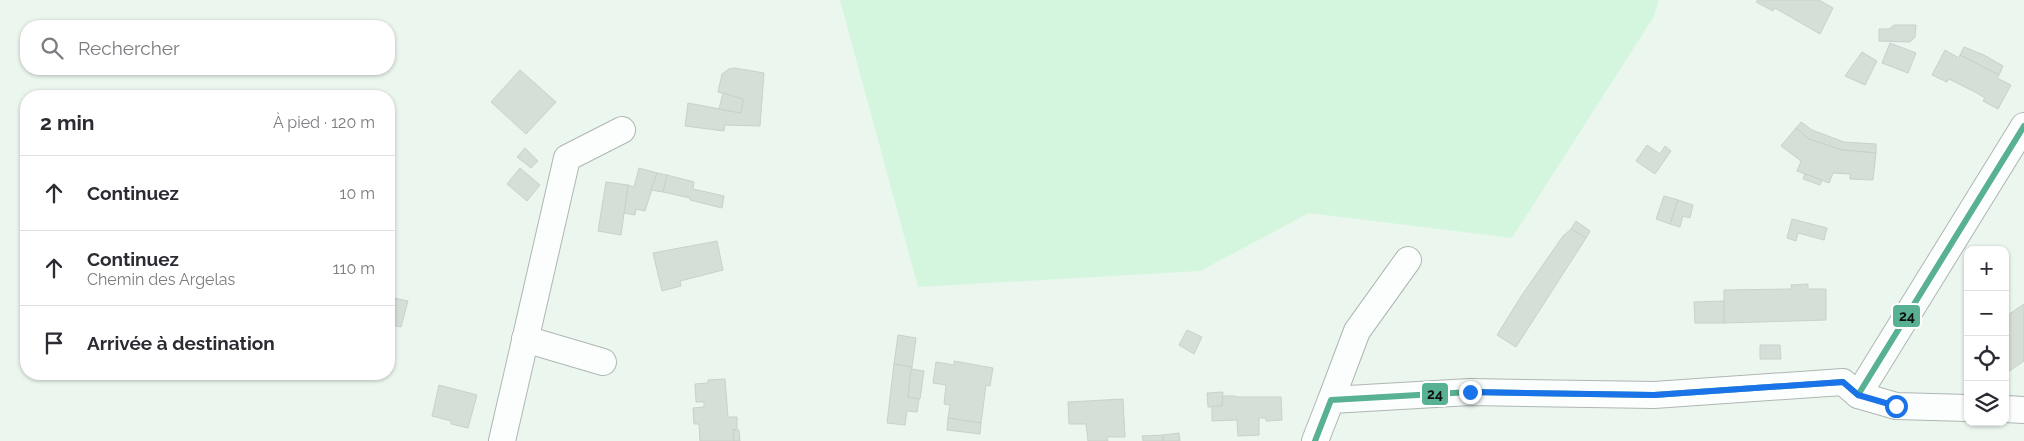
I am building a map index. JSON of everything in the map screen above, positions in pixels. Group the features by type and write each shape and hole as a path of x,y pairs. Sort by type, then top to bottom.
{"street":[{"path":"1858,395 2024,126"},
{"path":"502,441 567,158 622,130"},
{"path":"1315,441 1358,331 1408,260"},
{"path":"525,339 602,362"},
{"path":"1331,400 1470,392 1654,395 1843,382 1858,395 1896,406 1964,408"},
{"path":"2009,409 2024,410"}],"green space":[{"path":"840,0 1659,0 1653,18 1512,238 1309,213 1200,271 918,287"}],"building":[{"path":"1758,0 1819,0 1833,8 1820,34 1775,8 1773,11 1756,2"},
{"path":"1894,25 1916,25 1915,37 1910,42 1879,41 1879,29 1889,29"},
{"path":"1890,43 1916,53 1908,73 1882,63"},
{"path":"1964,47 1984,55 2003,66 1999,75 1960,55"},
{"path":"1945,50 1959,58 1960,55 1999,75 1997,78 2011,85 1998,109 1983,101 1985,98 1975,92 1949,79 1947,82 1932,75"},
{"path":"1862,52 1877,61 1865,85 1845,76"},
{"path":"735,68 764,73 760,126 725,125 724,131 685,126 688,103 741,113 743,99 718,92 722,74 729,69"},
{"path":"520,70 556,102 526,134 491,102"},
{"path":"723,93 743,99 741,113 719,109"},
{"path":"1801,122 1812,130 1844,142 1876,144 1876,153 1842,150 1809,139 1796,128"},
{"path":"1796,128 1809,139 1842,150 1876,153 1873,180 1850,179 1850,174 1833,173 1829,183 1797,171 1801,161 1781,146"},
{"path":"1647,145 1660,154 1665,146 1671,151 1655,174 1636,161"},
{"path":"525,148 538,161 531,168 517,157"},
{"path":"520,168 540,185 527,201 507,184"},
{"path":"639,168 657,173 645,211 636,209 635,215 624,213 628,185 634,187"},
{"path":"657,173 667,175 663,192 651,190"},
{"path":"1805,174 1822,180 1820,185 1803,179"},
{"path":"667,175 694,182 693,189 724,196 722,208 663,192"},
{"path":"606,182 628,185 621,235 598,231"},
{"path":"1664,196 1678,200 1670,224 1656,219"},
{"path":"1678,200 1693,205 1690,218 1683,216 1680,227 1670,224"},
{"path":"1792,219 1827,228 1824,240 1798,233 1796,241 1787,238"},
{"path":"1576,221 1590,231 1586,238 1571,229"},
{"path":"1571,229 1586,238 1516,347 1497,335 1563,236"},
{"path":"717,241 723,270 680,281 681,286 662,291 653,253"},
{"path":"1808,284 1808,289 1826,289 1826,320 1724,323 1724,290 1792,289 1791,285"},
{"path":"395,298 408,301 401,327 395,326"},
{"path":"1724,301 1724,323 1695,323 1694,302"},
{"path":"2024,304 2024,361 2009,371 2009,336 2009,314"},
{"path":"1187,330 1202,337 1194,354 1179,345"},
{"path":"898,335 916,338 912,367 894,364"},
{"path":"1760,345 1780,345 1781,359 1760,359"},
{"path":"954,361 993,368 990,386 986,385 981,423 948,418 950,405 944,404 946,385 933,383 936,362 954,365"},
{"path":"894,364 912,367 908,397 919,399 917,412 907,411 905,425 887,423"},
{"path":"911,369 924,371 920,399 908,397"},
{"path":"725,379 728,417 737,417 737,429 733,430 734,441 700,441 699,424 694,424 693,408 704,407 704,402 696,402 695,384 708,383 708,380"},
{"path":"439,385 477,395 468,428 451,424 451,421 432,416"},
{"path":"1223,392 1222,406 1208,407 1207,393"},
{"path":"1223,396 1281,397 1282,420 1266,421 1266,418 1259,418 1259,435 1238,436 1237,420 1212,421 1212,406 1222,406"},
{"path":"1123,399 1125,437 1107,437 1108,441 1088,441 1086,424 1069,424 1068,402"},
{"path":"948,418 981,423 980,434 947,430"},
{"path":"733,430 739,430 740,441 734,441"},
{"path":"1179,433 1180,441 1163,441 1163,435"},
{"path":"1163,435 1163,441 1143,441 1142,436"}],"transit line":[{"name":"24","path":"1315,441 1331,400 1470,392 1654,395 1843,382 1858,395 2024,126"}],"route":[{"path":"1470,392 1654,395 1843,382 1858,395 1896,406"}]}
